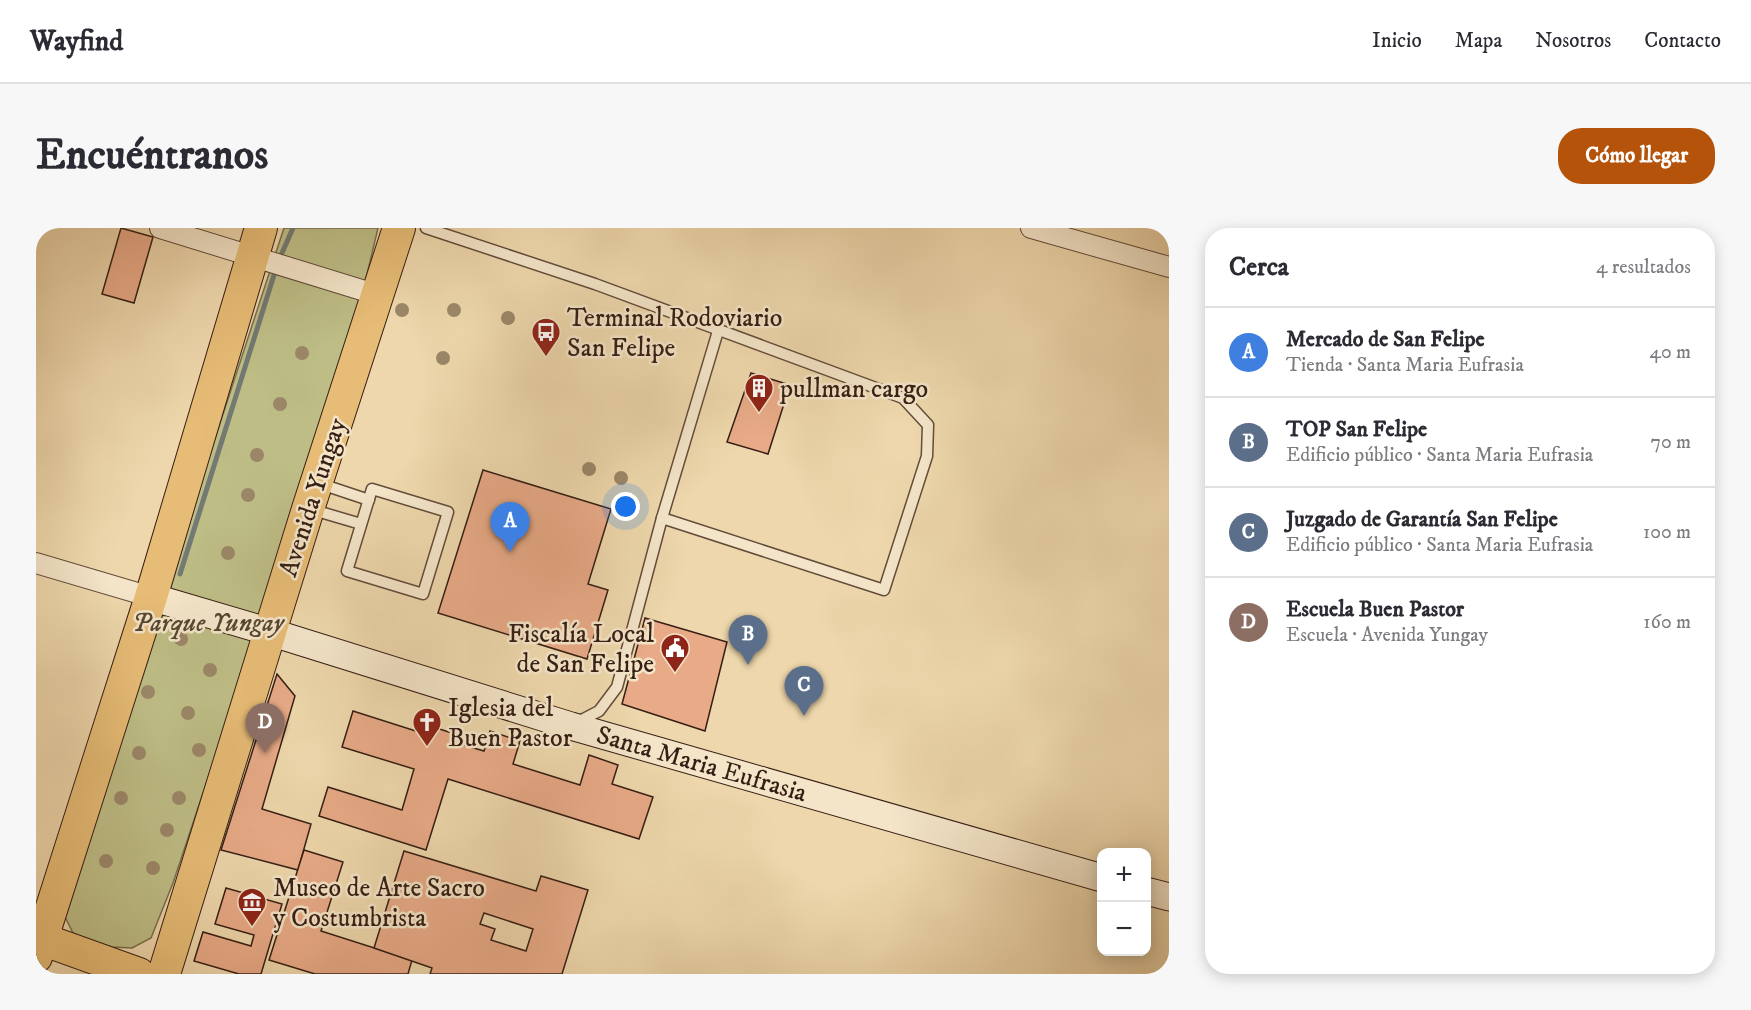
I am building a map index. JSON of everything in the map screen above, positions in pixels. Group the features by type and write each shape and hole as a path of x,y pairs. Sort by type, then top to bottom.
{"main road":[{"name":"Avenida Yungay","path":"164,974 312,495 399,228"},
{"path":"139,974 38,944 151,597 257,242"}],"street":[{"path":"160,228 257,242 378,296"},
{"path":"1031,228 1169,267"},
{"path":"36,563 151,597"},
{"name":"Santa Maria Eufrasia","path":"151,597 571,726 1097,877"},
{"path":"1151,892 1169,897"}],"lane":[{"path":"426,228 595,284 903,398 928,425 927,456 884,590 662,518"},
{"path":"571,726 600,711 617,687 662,518 718,331"},
{"path":"372,489 448,512 423,594 347,572 361,525 372,489"},
{"path":"312,495 369,500"},
{"path":"312,495 361,525"}],"green space":[{"name":"Parque Yungay","path":"284,228 378,228 363,291 264,610 173,883 151,938 132,948 112,947 89,941 73,933 61,909"}],"building":[{"path":"121,228 153,237 134,303 102,294"},
{"name":"pullman cargo","path":"751,373 790,385 768,454 727,442"},
{"path":"483,470 611,509 588,584 608,590 587,659 438,613"},
{"name":"Fiscalía Local de San Felipe","path":"645,618 727,642 705,731 622,704"},
{"path":"277,674 295,696 262,809 311,824 298,870 221,850"},
{"path":"353,711 422,733 424,724 455,734 453,742 484,751 490,731 520,741 513,764 580,785 589,755 618,765 612,784 653,797 639,839 448,779 426,850 319,816 328,787 402,810 414,769 342,747"},
{"path":"304,850 343,862 321,931 412,960 408,974 315,974 269,960"},
{"path":"404,851 536,891 541,876 588,890 562,974 430,974 432,968 374,948","holes":["484,913 533,929 526,951 491,940 495,929 480,924"]},
{"name":"Museo de Arte Sacro y Costumbrista","path":"226,888 282,904 261,974 239,974 194,961 203,932 251,946 254,935 215,924"}],"waterway":[{"path":"282,253 293,228"},
{"path":"180,574 274,275"}],"place":[{"name":"Terminal Rodoviario San Felipe","path":"546,358"},
{"name":"pullman cargo","path":"759,414"},
{"name":"Mercado de San Felipe","path":"510,552"},
{"name":"TOP San Felipe","path":"748,665"},
{"name":"Fiscalía Local de San Felipe","path":"675,674"},
{"name":"Juzgado de Garantía San Felipe","path":"804,716"},
{"name":"Iglesia del Buen Pastor","path":"427,748"},
{"name":"Escuela Buen Pastor","path":"265,753"},
{"name":"Museo de Arte Sacro y Costumbrista","path":"252,928"}]}
